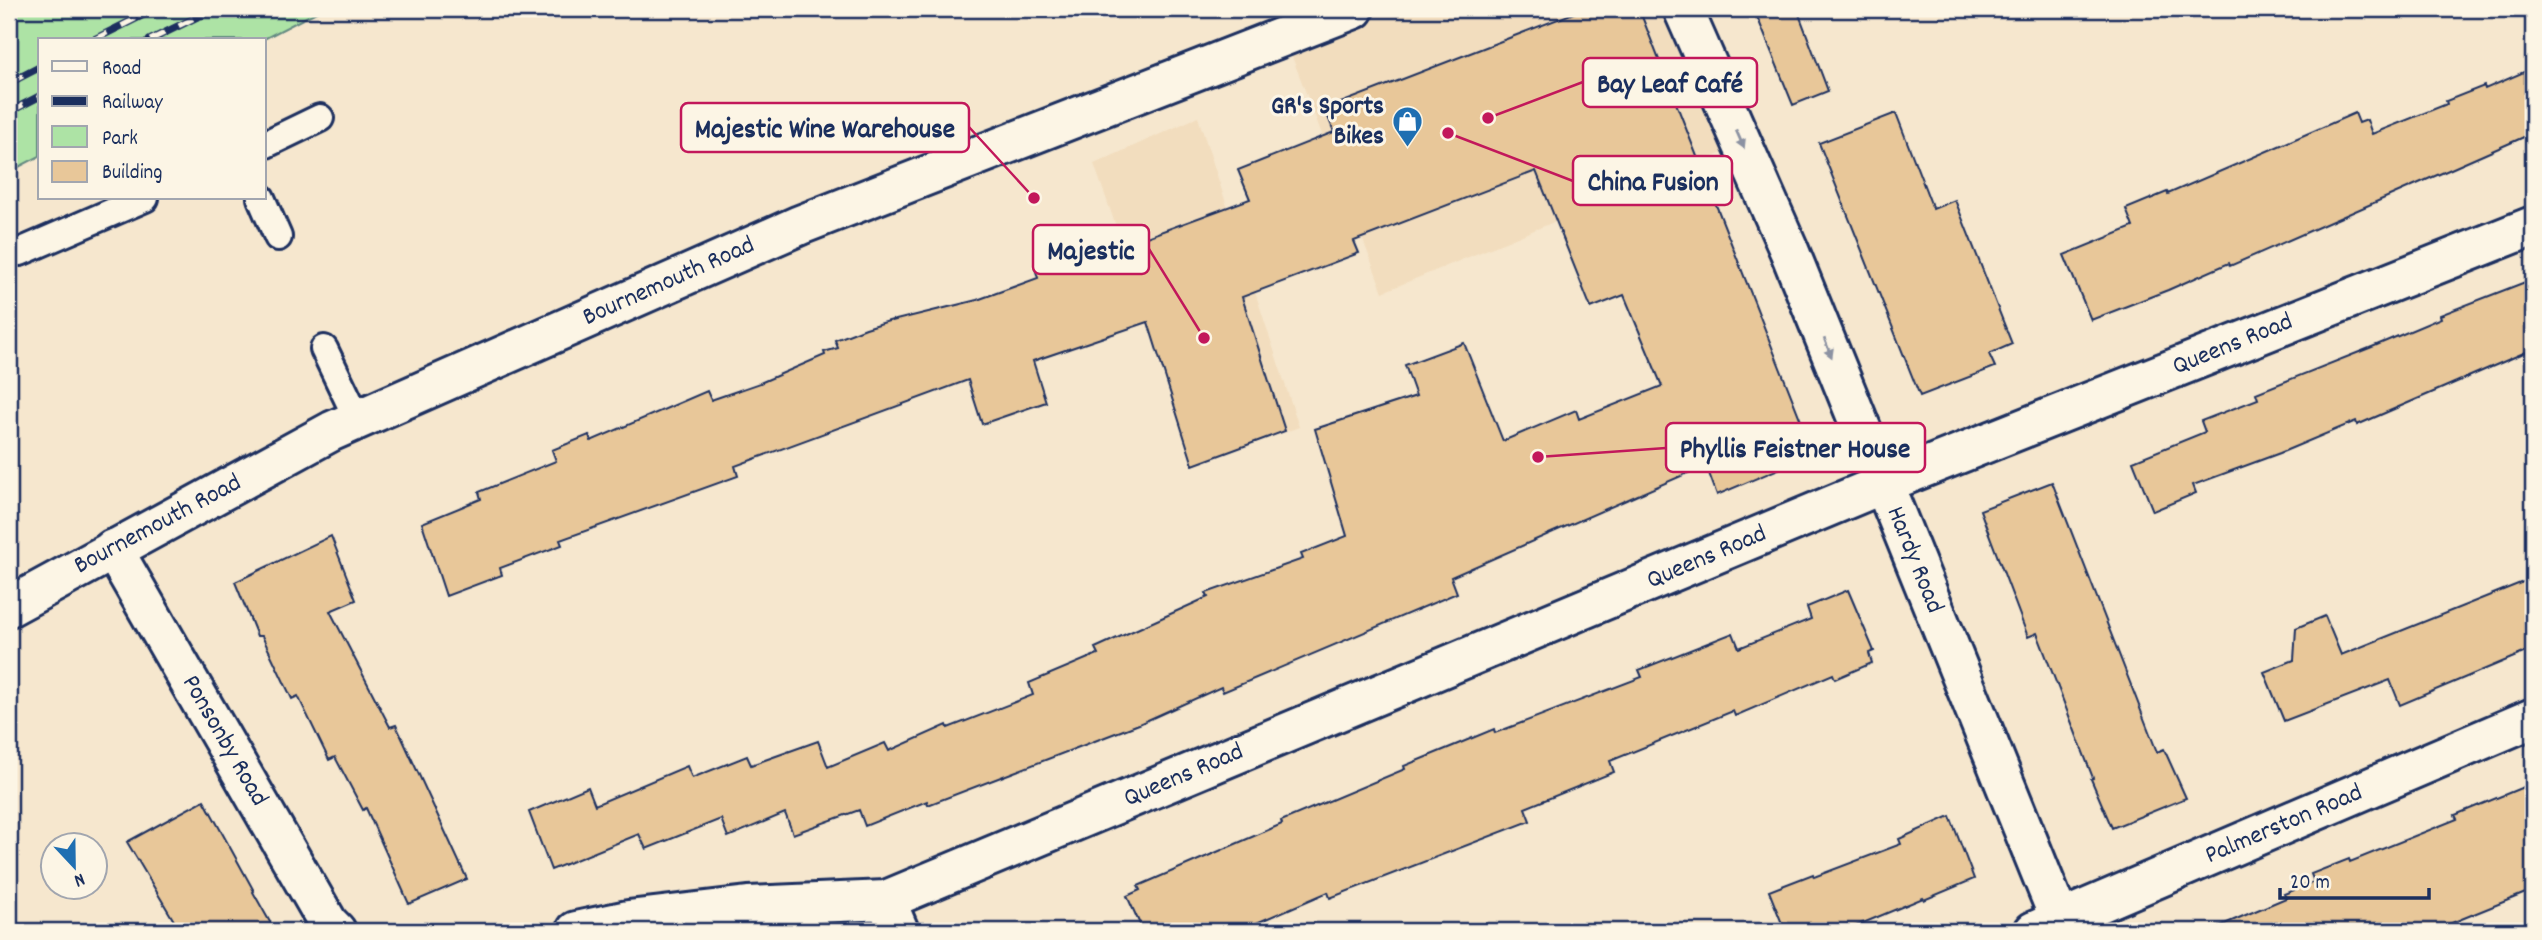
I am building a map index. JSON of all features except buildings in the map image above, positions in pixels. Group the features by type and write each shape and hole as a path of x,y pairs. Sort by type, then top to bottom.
{"main road":[{"name":"Bournemouth Road","path":"13,595 113,549 332,432 800,225 1354,9"},
{"name":"Hardy Road","path":"1683,9 1789,250 1883,484 2047,926"},
{"name":"Queens Road","path":"892,916 1883,484 2533,226"},
{"name":"Ponsonby Road","path":"113,549 328,923 336,931"},
{"name":"Palmerston Road","path":"2047,926 2533,718"},
{"path":"576,931 628,920 748,906 892,916"}],"lane":[{"path":"266,144 320,118"},
{"path":"20,252 140,200"},
{"path":"262,200 278,237"},
{"path":"324,349 358,420"}],"shaded area":[{"path":"1354,9 1683,9 1742,145 1383,292 1284,36"},
{"path":"1198,117 1299,427 1193,465 1094,164"}],"green space":[{"path":"9,9 322,9 266,38 38,38 38,157 9,172"}],"railway":[{"path":"97,38 155,9"},
{"path":"154,38 213,9"},
{"path":"9,83 38,68"},
{"path":"9,112 38,97"}],"place":[{"name":"Bay Leaf Café","path":"1488,118"},
{"name":"China Fusion","path":"1448,133"},
{"name":"GR's Sports Bikes","path":"1407,149"},
{"name":"Majestic Wine Warehouse","path":"1034,198"},
{"name":"Majestic","path":"1204,338"},
{"name":"Phyllis Feistner House","path":"1538,457"}]}
